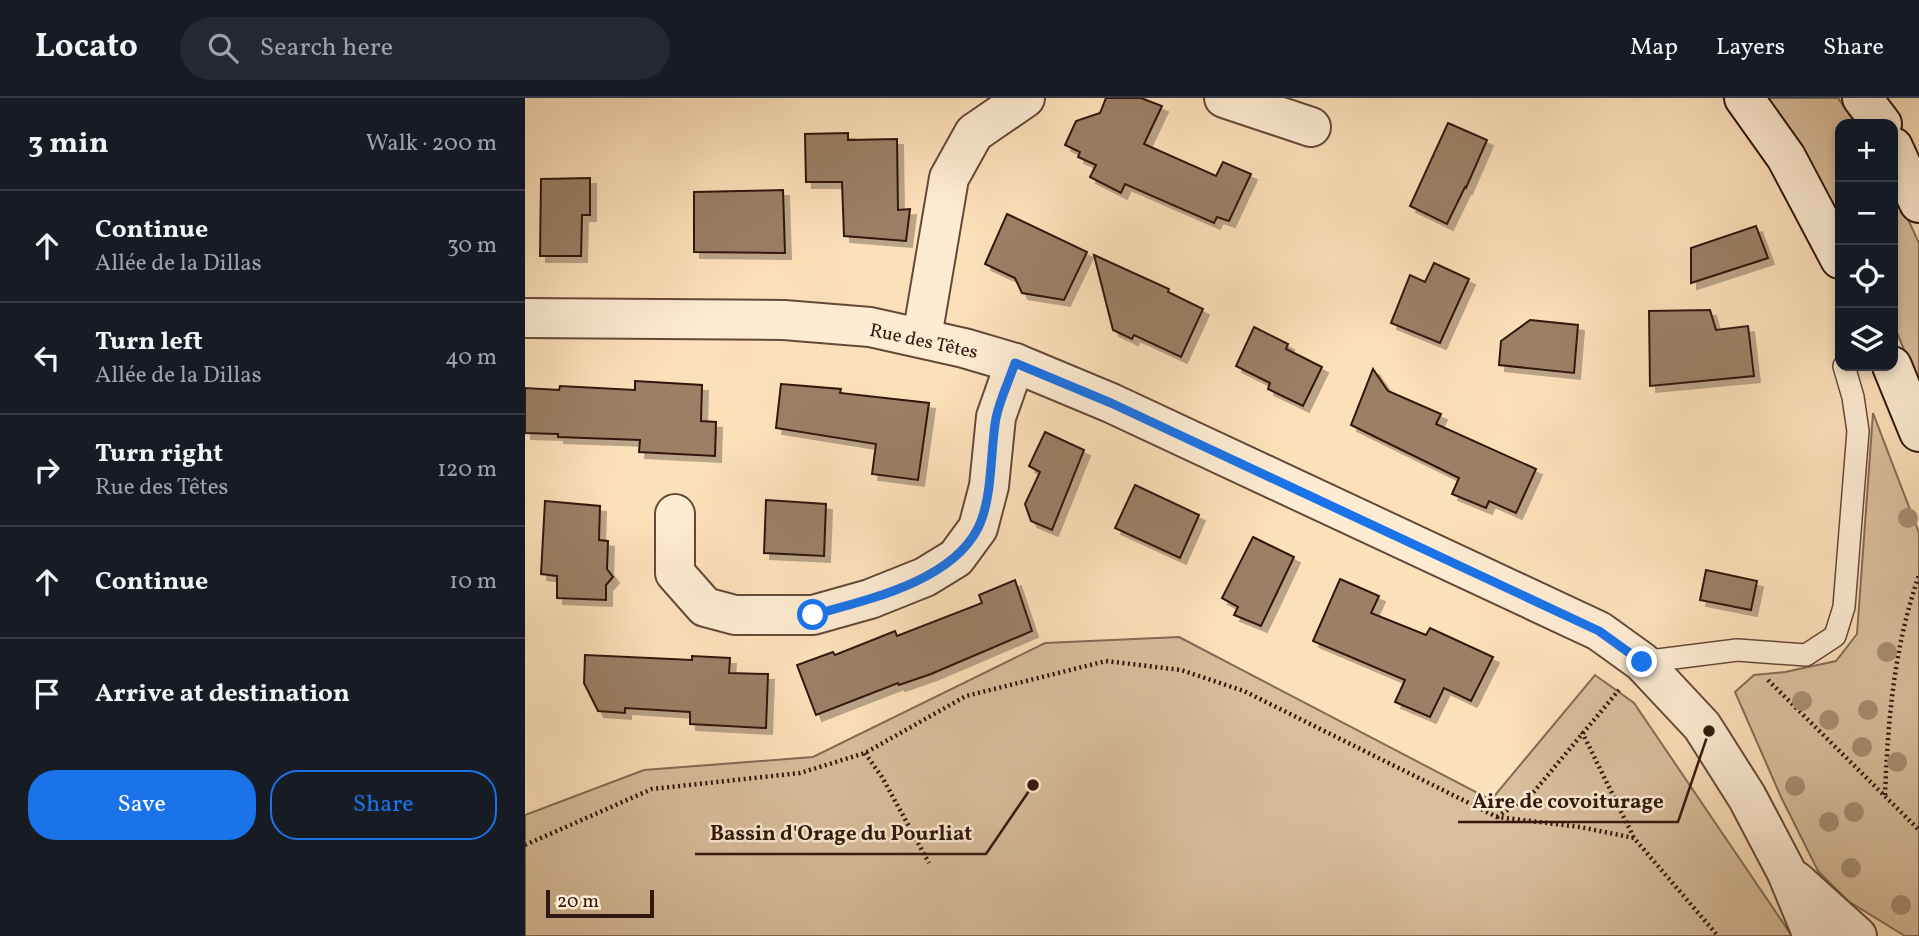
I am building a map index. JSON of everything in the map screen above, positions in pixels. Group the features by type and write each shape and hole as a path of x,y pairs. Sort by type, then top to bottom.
{"street":[{"path":"922,338 949,178 974,133 1025,98"},
{"path":"1224,98 1311,127"},
{"path":"1744,98 1786,157 1835,249"},
{"path":"1862,98 1878,119"},
{"path":"1898,158 1919,203"},
{"name":"Rue des Têtes","path":"525,318 784,320 870,327 1015,363 1111,403 1599,631 1642,662 1702,726 1747,797 1787,873 1814,936"},
{"path":"675,514 675,573 705,607 735,615 813,615 870,599 925,577 956,558 978,528 989,486 996,417 1015,363"},
{"path":"1894,371 1919,432"},
{"path":"1787,873 1857,936"}],"lane":[{"path":"1642,662 1737,650 1806,655 1835,636 1844,607 1858,431 1845,371"}],"path":[{"path":"1884,796 1889,712 1905,615 1919,575"},
{"path":"1737,650 1919,830"},
{"path":"525,845 652,789 800,773 865,753 966,696 1106,661 1181,670 1244,691 1497,817 1580,827 1634,838"},
{"path":"1497,817 1532,794 1642,662"},
{"path":"1582,732 1634,838 1719,936"},
{"path":"865,753 882,777 929,863"}],"shaded area":[{"path":"1766,98 1838,98 1853,119 1835,119 1835,210 1784,123"},
{"path":"1898,198 1919,243 1919,386 1898,335"},
{"path":"1873,413 1919,533 1919,936 1905,936 1848,901 1818,871 1781,797 1735,692 1754,675 1785,672 1836,661 1857,634"},
{"path":"1179,637 1491,800 1595,675 1634,703 1792,936 525,936 525,815 644,770 813,757 1045,643"}],"building":[{"path":"1106,98 1141,98 1162,106 1144,144 1216,176 1223,162 1251,174 1229,221 1217,217 1214,223 1125,184 1121,193 1090,177 1096,165 1078,157 1080,152 1065,145 1076,121 1100,113"},
{"path":"1448,123 1487,140 1447,224 1410,206"},
{"path":"848,133 848,140 897,139 898,210 910,209 906,241 844,236 842,182 806,182 805,134"},
{"path":"590,178 590,215 582,215 581,256 540,256 541,179"},
{"path":"783,190 785,253 694,252 694,192"},
{"path":"1007,214 1087,252 1064,300 1022,293 1015,278 985,264"},
{"path":"1756,226 1768,258 1691,283 1691,248"},
{"path":"1094,255 1169,289 1168,292 1203,309 1181,357 1134,335 1132,339 1113,330"},
{"path":"1434,263 1469,279 1440,343 1391,323 1410,275 1425,282"},
{"path":"1710,310 1716,330 1748,326 1754,376 1650,386 1649,311"},
{"path":"1530,320 1578,325 1574,373 1499,365 1501,341"},
{"path":"1254,327 1288,344 1286,349 1322,367 1303,406 1268,389 1270,383 1236,366"},
{"path":"1373,369 1388,391 1441,414 1436,424 1536,469 1516,513 1489,501 1486,508 1452,494 1459,478 1351,425"},
{"path":"635,381 702,385 701,421 716,422 715,456 639,452 640,440 525,433 525,388 559,390 560,386 635,390"},
{"path":"781,384 841,389 840,393 929,403 918,480 872,474 876,444 776,428"},
{"path":"1045,432 1084,450 1052,530 1031,521 1025,504 1040,472 1029,466"},
{"path":"1135,485 1199,515 1180,558 1115,528"},
{"path":"766,500 826,504 824,556 764,553"},
{"path":"545,501 600,506 599,540 608,541 607,569 613,577 606,585 606,600 557,598 557,576 541,574"},
{"path":"1253,537 1294,557 1261,626 1234,615 1238,607 1222,598"},
{"path":"1706,570 1757,581 1751,610 1700,600"},
{"path":"1340,579 1379,596 1371,613 1426,635 1430,628 1493,657 1471,701 1444,688 1430,717 1395,702 1405,680 1313,641"},
{"path":"1015,580 1032,631 931,674 899,685 898,683 816,715 797,665 833,652 835,655 895,631 897,636 982,603 979,595"},
{"path":"585,655 692,660 692,656 730,658 729,673 768,674 766,728 690,724 690,712 625,708 625,713 598,711 584,683"}],"place":[{"name":"Aire de covoiturage","path":"1709,731"},
{"name":"Bassin d'Orage du Pourliat","path":"1033,785"}],"route":[{"path":"813,615 870,599 925,577 956,558 978,528 989,486 996,417 1015,363 1111,403 1599,631 1642,662"}]}
